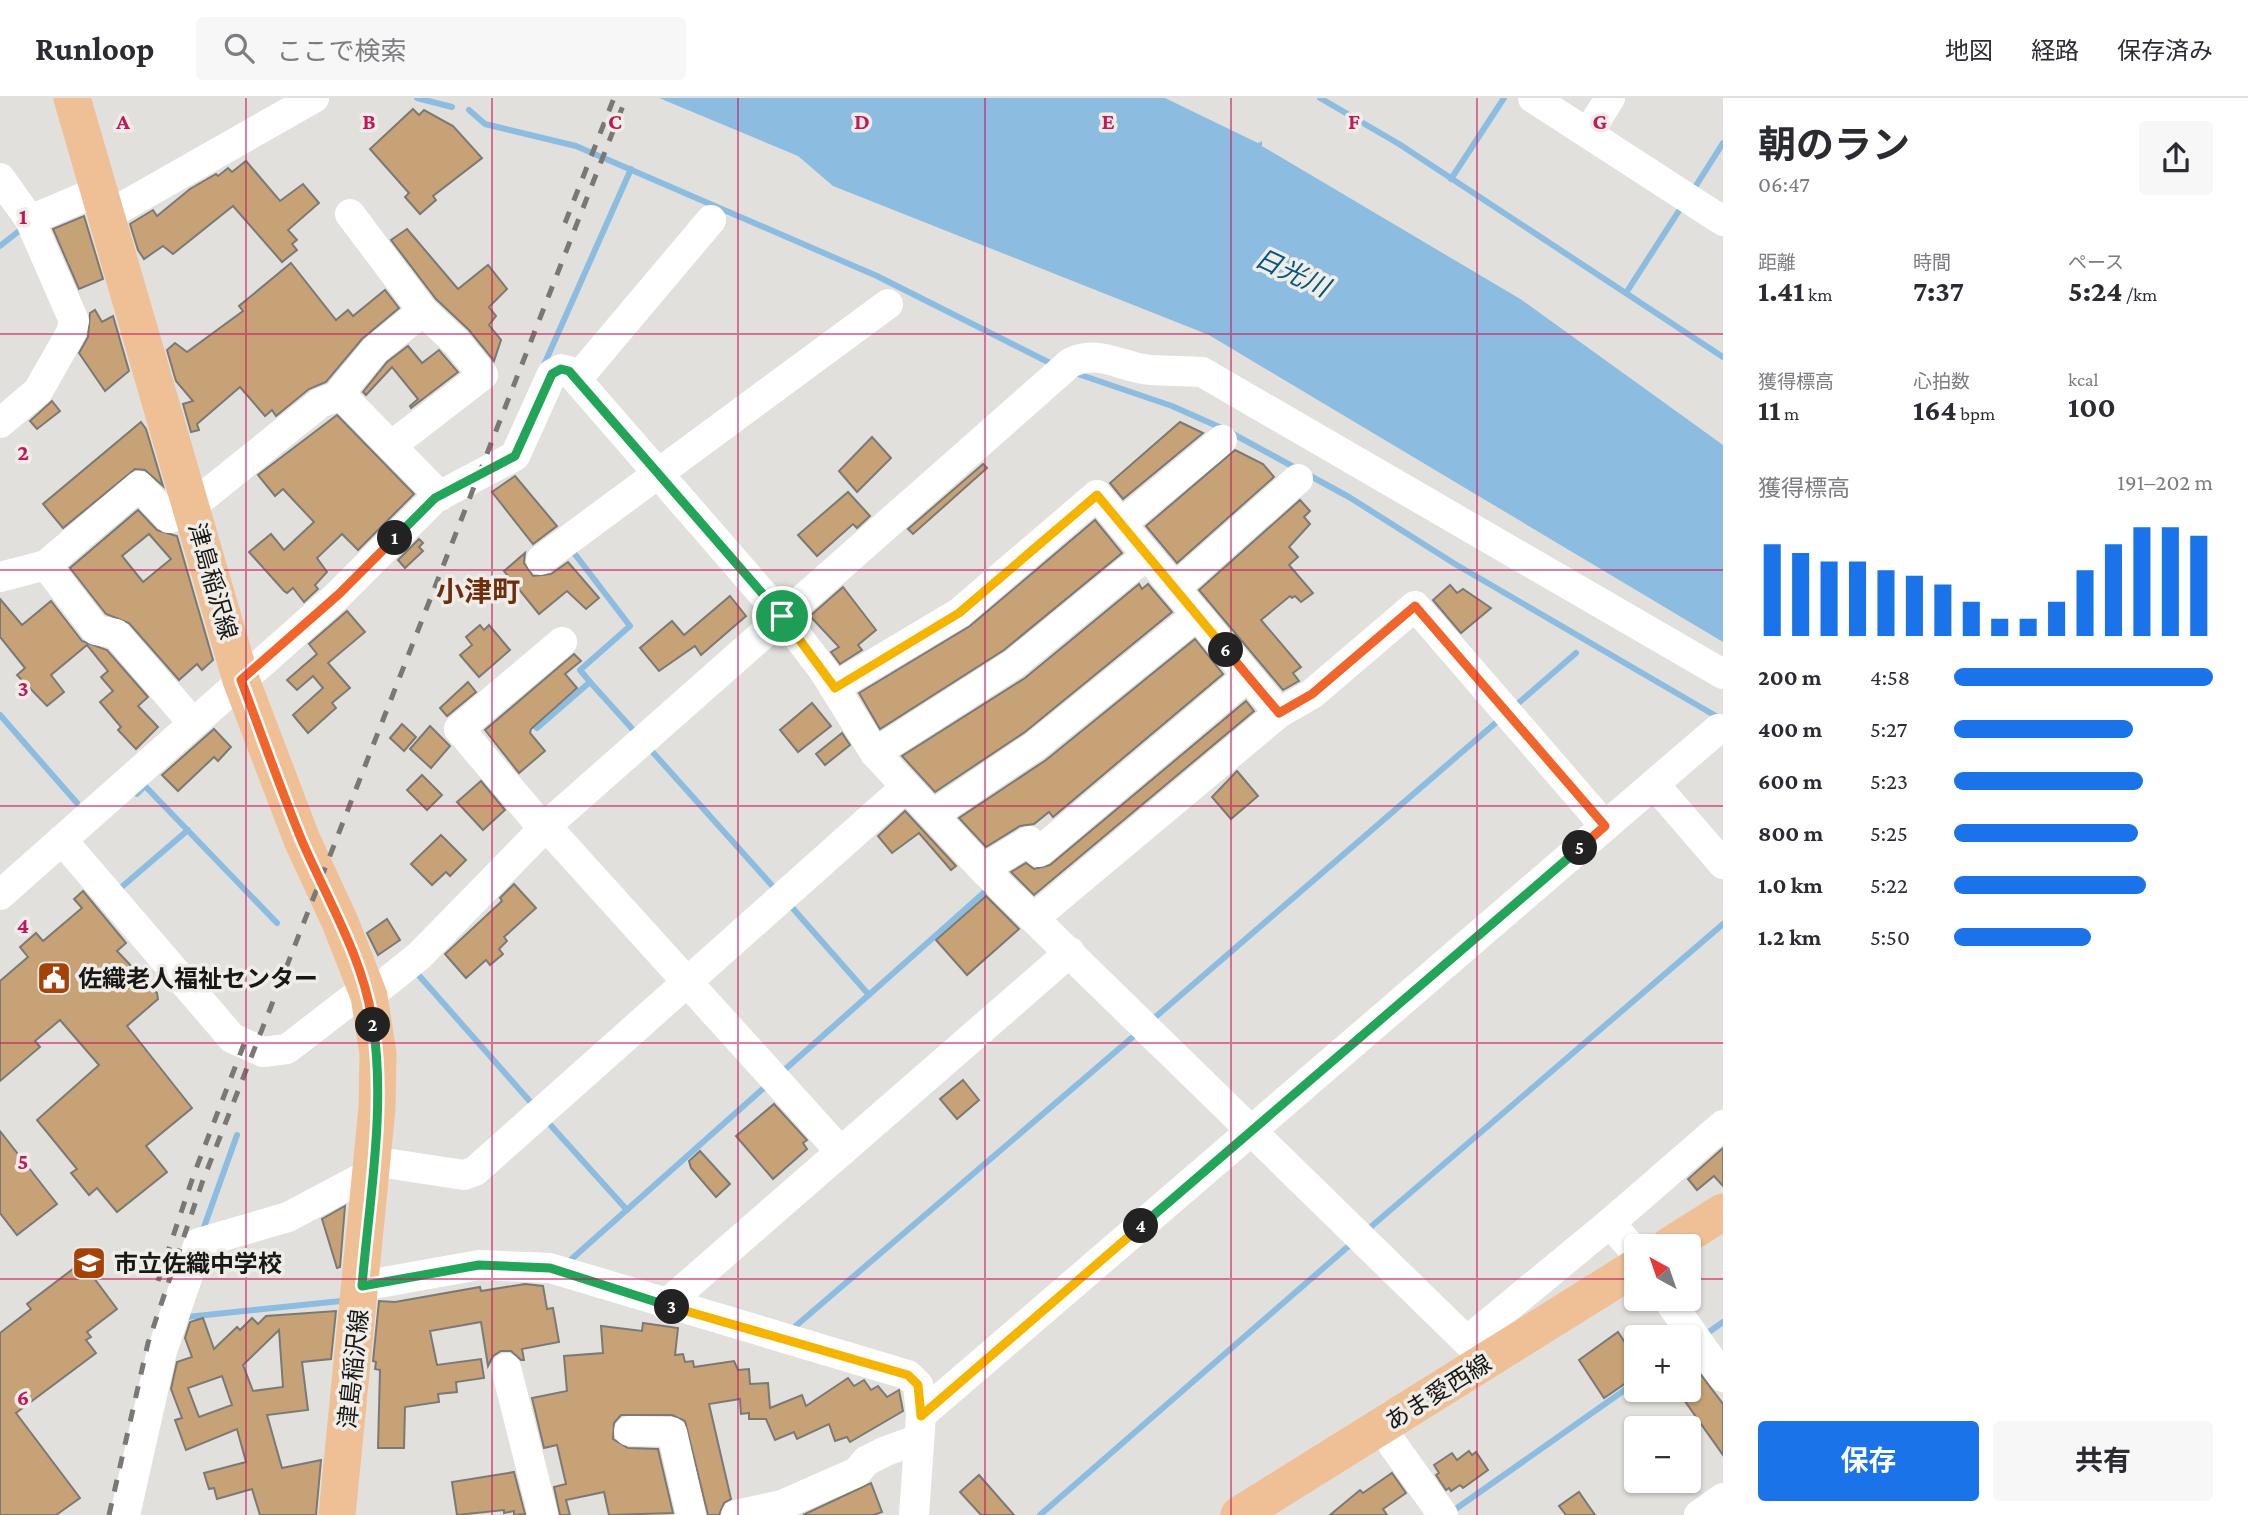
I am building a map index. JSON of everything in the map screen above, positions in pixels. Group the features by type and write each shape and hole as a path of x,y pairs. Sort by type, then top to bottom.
{"main road":[{"name":"津島稲沢線","path":"72,98 105,202 241,680 302,840 340,922 368,992 378,1054 362,1286 337,1515"},
{"path":"1688,1234 1723,1212"},
{"path":"1701,1252 1723,1238"},
{"name":"あま愛西線","path":"1239,1515 1477,1351 1624,1272"},
{"name":"あま愛西線","path":"1279,1515 1624,1300"}],"street":[{"path":"30,220 105,202 314,98"},
{"path":"1533,98 1723,221"},
{"path":"1588,132 1611,98"},
{"path":"0,178 30,220 74,321 71,333 38,391 0,423"},
{"path":"350,214 423,311 457,343 482,375 391,446"},
{"path":"577,379 710,220"},
{"path":"541,560 888,304"},
{"path":"337,396 375,350 423,311"},
{"path":"62,840 232,1038 263,1052 287,1049 419,956 544,827 1070,363 1094,355 1149,370 1202,372 1723,674"},
{"path":"4,883 62,840 339,594 440,496 515,456 552,374 561,369 569,371 577,379 782,616 835,688 875,753 905,787 934,814 983,869 1477,1351 1609,1223 1723,1125"},
{"path":"0,578 46,565 139,486 169,518 192,509 320,403 341,395 440,496"},
{"path":"1121,524 1222,440"},
{"path":"1175,588 1298,479"},
{"path":"835,688 959,613 1097,495 1279,713"},
{"path":"875,753 1014,664 1147,555"},
{"path":"46,565 96,630 116,634 193,723"},
{"path":"1034,918 1279,713 1312,694 1415,606 1605,826"},
{"path":"934,814 1035,746 1198,615"},
{"path":"562,642 459,729 544,827 688,981 841,1152"},
{"path":"983,869 1029,841 1039,852 1248,676"},
{"path":"736,1515 783,1510 857,1472 866,1461 886,1451 920,1427 1252,1130 1718,729"},
{"path":"1654,784 1723,864"},
{"path":"125,1515 162,1351 199,1243 288,1217 371,1167 464,1175 475,1171 905,787"},
{"path":"665,1305 1070,952"},
{"path":"1609,1223 1624,1240"},
{"path":"362,1286 479,1265 550,1268 665,1305 908,1375 918,1385 920,1427 914,1515"},
{"path":"1676,1311 1723,1377"},
{"path":"506,1368 543,1515"},
{"path":"629,1431 671,1432 691,1515"},
{"path":"1393,1445 1443,1515"},
{"path":"1699,1515 1723,1498"}],"water":[{"name":"日光川","path":"659,98 1165,98 1258,143 1262,141 1262,146 1522,300 1723,445 1723,642 1209,335 833,186 798,156"}],"building":[{"path":"413,109 419,115 424,110 453,126 482,158 433,196 436,200 420,214 405,197 409,193 370,149"},
{"path":"246,161 280,201 303,184 319,203 288,230 297,240 292,244 297,250 282,262 233,206 173,254 163,246 144,259 138,250 130,224 153,210 157,216 190,189 216,174 218,176 228,168 232,172"},
{"path":"84,216 103,279 79,289 53,229"},
{"path":"407,229 458,289 488,265 507,289 489,307 496,316 489,325 501,340 494,361 469,330 436,299 391,240"},
{"path":"291,263 336,320 348,310 353,316 385,290 399,308 362,339 326,382 309,389 276,416 272,410 265,416 240,387 197,424 199,430 191,432 183,404 193,401 176,381 167,350 175,343 187,352 243,311 239,306"},
{"path":"95,310 102,322 113,316 129,371 105,391 79,353 88,337 90,313"},
{"path":"408,346 422,363 439,350 458,372 411,408 418,399 392,367 366,395 363,392 387,362"},
{"path":"52,401 60,411 37,429 30,421"},
{"path":"337,415 414,494 358,550 342,534 317,558 327,572 315,585 318,589 304,602 293,588 287,593 284,591 249,552 271,534 284,550 314,522 283,489 275,496 258,475"},
{"path":"141,422 146,429 163,486 145,470 135,469 63,528 43,504"},
{"path":"1180,422 1203,433 1123,499 1110,483"},
{"path":"872,437 891,458 857,492 839,471"},
{"path":"1235,450 1263,464 1274,477 1177,563 1146,526"},
{"path":"983,464 987,468 913,534 908,529"},
{"path":"515,476 557,526 533,544 492,492"},
{"path":"848,492 870,516 857,528 853,524 817,556 798,535"},
{"path":"1300,500 1310,511 1304,517 1310,524 1289,547 1298,557 1289,565 1313,593 1301,602 1295,596 1290,596 1261,620 1301,667 1293,673 1299,681 1283,690 1199,590"},
{"path":"138,510 157,530 177,536 213,660 202,670 197,664 179,680 129,623 106,614 70,568","holes":["149,534 171,559 143,582 122,556"]},
{"path":"1095,520 1122,553 1004,650 880,729 859,693 970,626"},
{"path":"419,539 423,543 419,547 423,551 405,568 398,560"},
{"path":"525,553 524,563 533,576 551,574 568,562 599,598 586,609 567,591 539,614 504,571"},
{"path":"1139,584 1142,589 1148,584 1172,612 1025,732 935,792 902,756 1025,678"},
{"path":"1450,585 1457,593 1463,589 1491,608 1461,633 1433,600"},
{"path":"843,587 876,630 858,645 862,650 840,664 831,652 839,647 810,616"},
{"path":"730,596 746,616 701,655 695,646 659,671 640,648 672,621 684,635"},
{"path":"0,599 22,625 51,601 82,641 107,650 148,697 138,706 158,727 136,749 118,730 121,727 100,702 113,691 101,677 108,671 87,645 51,675 64,692 47,706 17,675 25,668 0,637"},
{"path":"347,611 365,632 328,663 350,688 332,703 336,708 308,733 293,715 323,688 313,676 297,690 287,680 317,654 309,644"},
{"path":"480,625 484,630 489,625 510,650 479,677 460,655 472,645 466,637"},
{"path":"1195,639 1223,674 1053,817 1049,812 1034,824 1020,826 986,847 959,818 1046,760"},
{"path":"574,654 581,661 565,674 577,688 531,729 530,733 545,751 519,773 485,730"},
{"path":"468,682 476,692 447,716 440,708"},
{"path":"1246,701 1254,711 1034,895 1011,872 1026,863 1034,869 1050,865"},
{"path":"812,703 831,726 798,752 780,730"},
{"path":"402,724 416,737 404,751 390,738"},
{"path":"430,726 450,746 431,768 410,749"},
{"path":"214,729 231,747 218,761 214,757 178,791 162,775"},
{"path":"842,733 850,745 825,765 816,754"},
{"path":"1237,771 1258,796 1231,819 1212,797"},
{"path":"422,775 442,795 427,810 407,790"},
{"path":"481,781 505,810 483,830 457,802"},
{"path":"905,811 956,866 951,870 919,833 892,853 878,836"},
{"path":"441,835 466,860 450,876 446,872 432,885 411,864"},
{"path":"514,884 536,908 504,937 507,941 499,949 503,954 490,965 486,960 466,978 445,954 502,901 500,898"},
{"path":"83,891 126,943 117,951 157,993 158,999 127,1026 192,1108 146,1146 167,1172 117,1212 97,1188 89,1195 71,1173 77,1169 37,1120 99,1065 60,1020 35,1041 40,1047 0,1081 0,981 28,957 20,947 36,933 43,941 82,908 74,899"},
{"path":"986,896 1019,929 967,975 936,940"},
{"path":"387,919 400,940 378,955 367,933"},
{"path":"963,1080 979,1100 957,1119 940,1099"},
{"path":"774,1104 807,1140 803,1143 807,1149 773,1179 736,1136"},
{"path":"0,1131 57,1204 17,1235 0,1213"},
{"path":"1723,1148 1723,1186 1714,1176 1697,1190 1688,1179"},
{"path":"700,1151 730,1184 716,1197 691,1168 689,1161"},
{"path":"345,1206 340,1267 337,1268 322,1219"},
{"path":"82,1262 117,1309 87,1332 91,1337 86,1340 96,1353 16,1413 80,1498 56,1515 0,1515 0,1333 31,1309 27,1304"},
{"path":"525,1284 543,1286 547,1309 553,1308 559,1342 522,1349 524,1360 511,1351 501,1351 493,1356 488,1366 481,1322 430,1331 437,1365 481,1359 484,1378 456,1382 457,1392 438,1394 439,1402 405,1407 404,1448 378,1448 380,1370 375,1369 376,1362 373,1361 379,1301 395,1302 480,1287 481,1291"},
{"path":"336,1311 331,1359 302,1362 308,1410 267,1415 282,1468 321,1460 316,1515 260,1515 252,1489 217,1499 214,1488 209,1489 204,1473 246,1462 237,1429 186,1450 175,1420 182,1418 171,1389 177,1362 192,1357 185,1338 190,1322 203,1318 214,1349 237,1327 240,1330 252,1318 258,1324 266,1316","holes":["279,1330 283,1387 253,1391 243,1365","222,1376 232,1405 199,1417 188,1388"]},
{"path":"643,1323 678,1328 675,1355 683,1354 685,1362 693,1361 694,1367 734,1361 738,1370 749,1369 750,1384 768,1383 770,1408 802,1395 806,1406 848,1378 854,1386 864,1380 871,1390 878,1386 887,1397 899,1390 903,1411 850,1442 847,1437 835,1441 829,1424 797,1439 794,1432 775,1440 766,1419 749,1419 749,1413 741,1414 740,1399 709,1404 731,1499 724,1503 719,1515 708,1515 685,1421 672,1415 621,1415 614,1423 613,1439 628,1448 658,1449 673,1513 609,1515 604,1492 566,1500 570,1515 560,1515 554,1487 566,1484 557,1445 544,1448 532,1398 567,1391 564,1356 603,1353 601,1326 642,1331"},
{"path":"1618,1332 1624,1341 1624,1384 1604,1398 1579,1360"},
{"path":"1701,1375 1723,1404 1723,1455 1701,1424 1701,1416 1695,1416 1685,1402 1701,1402"},
{"path":"1469,1451 1472,1455 1476,1452 1488,1470 1463,1488 1460,1485 1451,1491 1449,1488 1446,1490 1436,1475 1439,1473 1434,1465 1452,1453 1457,1460"},
{"path":"514,1472 525,1514 514,1515 514,1511 504,1513 504,1510 457,1515 452,1482"},
{"path":"1392,1473 1406,1493 1383,1509 1387,1515 1330,1515 1360,1490 1363,1493"},
{"path":"979,1475 1014,1515 981,1515 960,1492"},
{"path":"871,1483 882,1512 874,1515 803,1515"},
{"path":"1579,1492 1595,1515 1566,1515 1559,1506"}],"waterway":[{"path":"417,98 452,107"},
{"path":"1320,98 1399,144 1723,357"},
{"path":"1451,179 1504,98"},
{"path":"469,110 485,124 576,146 877,276 1052,364"},
{"path":"1692,192 1723,143"},
{"path":"543,367 631,169"},
{"path":"1626,293 1682,206"},
{"path":"0,246 19,231"},
{"path":"1075,373 1172,406 1226,430 1349,497 1455,564 1721,719"},
{"path":"571,549 630,626 580,670 590,682"},
{"path":"1515,706 1576,653"},
{"path":"531,721 537,728 590,682 636,733"},
{"path":"0,715 77,803"},
{"path":"1152,1020 1499,720"},
{"path":"649,748 776,890"},
{"path":"132,790 137,794 145,786 277,923"},
{"path":"117,891 188,830"},
{"path":"781,1073 988,889"},
{"path":"789,904 869,995"},
{"path":"1366,1231 1723,924"},
{"path":"415,971 534,1106"},
{"path":"791,1330 1135,1035"},
{"path":"566,1264 766,1086"},
{"path":"545,1119 627,1210"},
{"path":"204,1227 237,1135"},
{"path":"1040,1515 1351,1244"},
{"path":"187,1317 341,1301"},
{"path":"1709,1332 1723,1322"},
{"path":"1450,1513 1624,1390"}],"railway":[{"path":"565,223 614,98"},
{"path":"109,1515 148,1343 202,1183 626,98"},
{"path":"158,1281 194,1174 244,1044"}],"place":[{"name":"佐織老人福祉センター","path":"54,978"},
{"name":"市立佐織中学校","path":"89,1263"}],"district":[{"name":"小津町","path":"478,591"}],"route":[{"path":"561,369 569,371 782,616 835,688 959,613 1097,495 1279,713 1312,694 1415,606 1605,826 921,1416 918,1385 908,1375 665,1305 550,1268 479,1265 362,1286 377,1108 378,1054 369,996 340,922 302,840 241,680 339,594 435,498 515,456 552,374 561,369"}]}
